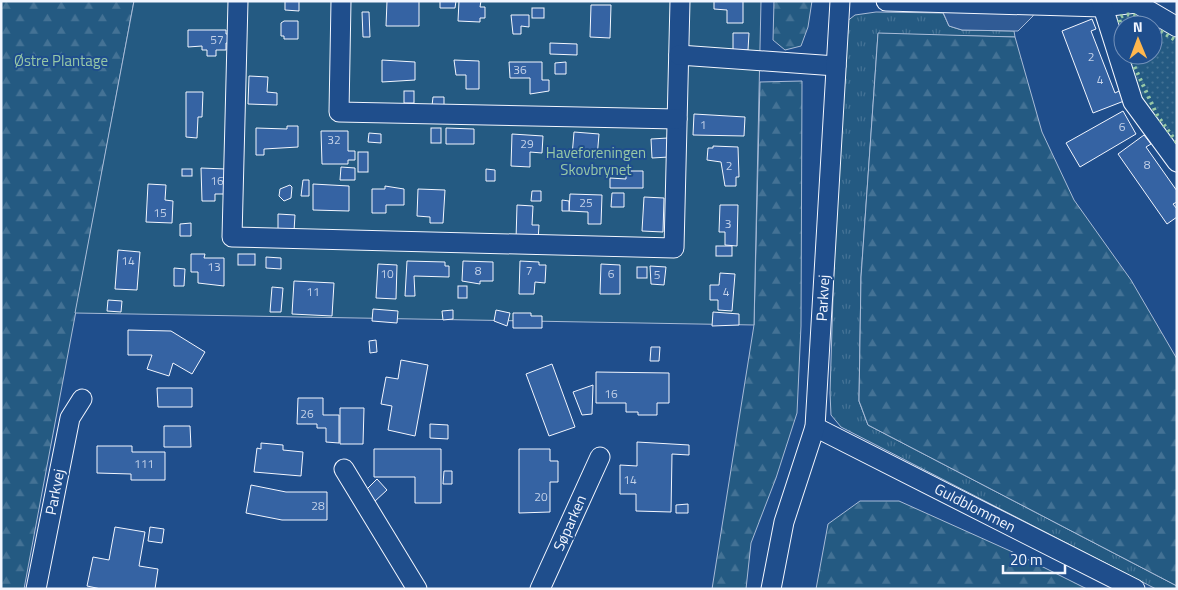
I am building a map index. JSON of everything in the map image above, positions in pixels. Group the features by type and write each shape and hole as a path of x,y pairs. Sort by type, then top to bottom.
{"street":[{"path":"238,1 232,237 674,248 680,1"},
{"path":"341,1 339,112 677,119"},
{"name":"Parkvej","path":"771,589 784,522 816,426 840,1"},
{"path":"886,1 1136,3 1177,27"},
{"path":"1101,4 1134,102 1177,162"},
{"path":"679,55 836,66"},
{"name":"Parkvej","path":"36,589 70,418 82,399"},
{"name":"Guldblommen","path":"816,426 1135,589"},
{"name":"Søparken","path":"540,589 600,457"},
{"path":"344,469 417,589"}],"green space":[{"name":"Østre Plantage","path":"1,1 134,1 24,589 1,589"},
{"name":"Haveforeningen Skovbrynet","path":"134,1 761,1 754,325 75,313"},
{"path":"774,1 812,1 808,27 801,46 785,50 773,40"},
{"path":"1134,11 1141,15 1115,15"},
{"path":"876,12 943,13 949,26 962,30 1014,31 1015,37 878,34 861,277 859,401 868,425 1177,586 1177,589 1156,589 841,427 831,415 830,393 839,104 846,22 855,15"},
{"path":"1163,28 1177,36 1177,151 1146,106 1128,65 1163,65"},
{"path":"878,33 1015,37 1042,132 1074,200 1131,280 1177,359 1177,586 868,425 859,401 861,277"},
{"path":"802,81 801,326 797,413 776,478 751,543 746,589 712,589 754,325 760,82"},
{"path":"860,501 899,501 1017,554 1087,589 816,589 828,524"}],"shaded area":[{"path":"939,3 1037,5 1033,16 1018,31 962,30 949,26"}],"building":[{"path":"285,1 299,1 299,11 285,10"},
{"path":"387,1 419,1 419,26 386,26"},
{"path":"440,1 456,1 455,8 440,8"},
{"path":"459,1 481,1 480,7 485,7 485,18 480,18 480,22 458,21"},
{"path":"714,1 743,1 743,23 727,23 727,10 714,9"},
{"path":"591,5 611,5 610,38 590,37"},
{"path":"532,8 544,8 544,18 532,18"},
{"path":"362,12 369,12 370,37 363,37"},
{"path":"511,15 529,15 529,27 521,26 521,34 513,34"},
{"path":"1092,19 1096,29 1091,31 1115,93 1119,91 1124,101 1093,113 1062,31"},
{"path":"284,21 298,21 298,39 284,39 284,36 281,36 281,23"},
{"path":"188,30 226,30 226,34 231,34 231,43 226,43 226,50 216,50 216,56 207,56 207,50 202,50 202,46 188,47"},
{"path":"733,33 749,33 748,50 733,50"},
{"path":"550,43 577,44 577,55 550,54"},
{"path":"382,60 415,62 415,80 382,82"},
{"path":"454,60 479,61 479,89 466,89 466,75 456,75"},
{"path":"509,62 542,62 542,80 549,80 549,91 530,94 530,78 510,78"},
{"path":"566,62 566,74 555,74 555,63"},
{"path":"249,76 268,77 267,92 277,93 277,105 248,104"},
{"path":"404,91 414,91 414,103 404,103"},
{"path":"186,92 203,92 202,117 198,117 197,138 186,137"},
{"path":"433,97 444,97 444,107 432,106"},
{"path":"1123,111 1136,134 1080,167 1066,143"},
{"path":"694,114 745,117 744,136 693,135"},
{"path":"287,126 298,126 298,147 264,149 264,155 256,155 256,128 287,129"},
{"path":"431,128 441,128 441,143 431,143"},
{"path":"446,128 474,129 474,144 446,144"},
{"path":"321,131 348,131 348,151 355,151 355,160 348,160 348,164 322,164"},
{"path":"574,132 599,134 597,158 572,156"},
{"path":"369,133 381,134 381,143 368,142"},
{"path":"512,134 543,136 542,153 530,152 530,167 511,166"},
{"path":"1144,135 1151,144 1146,147 1177,191 1177,202 1173,204 1177,209 1177,217 1167,224 1118,154"},
{"path":"668,138 669,157 652,158 651,139"},
{"path":"713,146 738,147 739,177 736,177 736,186 725,186 721,162 707,160 708,148 713,148"},
{"path":"358,152 368,152 368,172 358,172"},
{"path":"341,167 355,168 355,180 340,180"},
{"path":"201,168 226,169 226,194 215,194 215,201 202,201"},
{"path":"182,169 192,169 192,176 182,176"},
{"path":"486,169 495,170 495,181 486,181"},
{"path":"626,171 643,171 643,188 610,188 610,178 626,179"},
{"path":"303,180 309,180 309,196 301,196"},
{"path":"148,184 166,185 165,200 173,201 172,223 146,222"},
{"path":"313,184 349,186 349,211 313,210"},
{"path":"290,185 292,187 291,198 284,201 279,196 280,189"},
{"path":"385,186 404,189 404,205 386,205 386,213 372,213 372,189 385,189"},
{"path":"418,189 445,190 443,223 430,223 430,217 417,216"},
{"path":"532,191 541,191 541,201 531,201"},
{"path":"612,193 624,193 624,207 611,207"},
{"path":"570,194 602,195 601,224 588,224 588,212 569,211"},
{"path":"644,197 664,198 663,232 642,231"},
{"path":"562,200 569,201 569,211 562,211"},
{"path":"517,205 533,206 532,225 539,225 538,241 516,240"},
{"path":"720,205 738,205 737,246 725,245 725,232 719,232"},
{"path":"278,214 295,215 294,231 278,231"},
{"path":"191,223 191,236 180,236 180,224"},
{"path":"716,246 732,246 732,256 716,256"},
{"path":"118,250 140,252 137,290 115,289"},
{"path":"191,254 205,254 204,258 224,258 224,286 198,283 198,272 191,272"},
{"path":"238,254 255,254 255,265 238,265"},
{"path":"266,257 281,258 281,269 266,268"},
{"path":"407,261 445,262 445,266 449,266 449,277 414,276 415,296 405,296"},
{"path":"463,261 493,262 493,281 480,281 480,284 462,281"},
{"path":"520,261 539,262 539,265 546,265 545,283 535,282 534,294 519,294"},
{"path":"378,264 397,265 396,299 376,298"},
{"path":"601,264 620,265 620,294 600,294"},
{"path":"650,266 666,267 664,285 651,284"},
{"path":"637,267 647,267 647,278 637,278"},
{"path":"174,268 185,269 184,286 174,286"},
{"path":"720,273 735,274 732,311 718,310 718,300 710,300 710,285 719,285"},
{"path":"294,281 334,283 332,316 292,314"},
{"path":"458,286 467,286 467,298 458,298"},
{"path":"272,287 283,288 281,312 270,312"},
{"path":"108,300 122,301 121,312 107,311"},
{"path":"373,309 398,311 397,323 372,321"},
{"path":"453,310 453,319 443,320 442,311"},
{"path":"496,310 510,313 507,326 494,321"},
{"path":"713,312 739,314 739,325 712,326"},
{"path":"513,313 531,313 531,316 542,316 542,328 513,328"},
{"path":"128,330 171,331 205,352 192,374 173,363 169,376 147,369 152,355 128,355"},
{"path":"376,340 377,352 370,353 369,341"},
{"path":"651,347 660,347 659,361 650,361"},
{"path":"401,360 428,365 415,436 388,430 392,406 381,404 386,377 398,379"},
{"path":"552,364 575,427 549,436 526,374"},
{"path":"596,372 669,373 669,403 657,403 657,415 638,415 638,412 626,412 626,403 596,403"},
{"path":"593,385 592,414 582,415 573,392"},
{"path":"157,388 192,388 192,407 158,407"},
{"path":"298,398 323,398 323,415 339,415 339,443 326,442 326,428 317,428 317,424 297,424"},
{"path":"340,408 364,408 363,444 340,444"},
{"path":"430,424 448,425 448,439 430,438"},
{"path":"164,426 190,426 191,447 164,447"},
{"path":"637,442 689,445 689,455 672,454 671,512 636,511 636,494 620,494 620,465 637,466"},
{"path":"261,443 283,445 283,450 303,452 301,476 254,472 257,448 261,449"},
{"path":"97,446 132,446 132,452 165,452 165,480 131,480 131,474 97,473"},
{"path":"374,449 441,449 441,503 415,503 415,477 374,477"},
{"path":"519,449 550,449 550,461 558,461 558,482 550,482 550,512 519,513"},
{"path":"444,471 452,471 452,484 443,484"},
{"path":"377,479 387,490 374,502 364,492"},
{"path":"251,485 286,492 327,492 327,520 282,520 246,513"},
{"path":"688,504 688,513 676,513 676,505"},
{"path":"115,527 145,532 139,566 158,569 155,589 101,589 87,586 93,557 109,560"},
{"path":"150,527 164,529 162,543 148,541"}],"hedge":[{"path":"1163,33 1177,41"},
{"path":"1134,65 1157,115 1177,143"}]}
